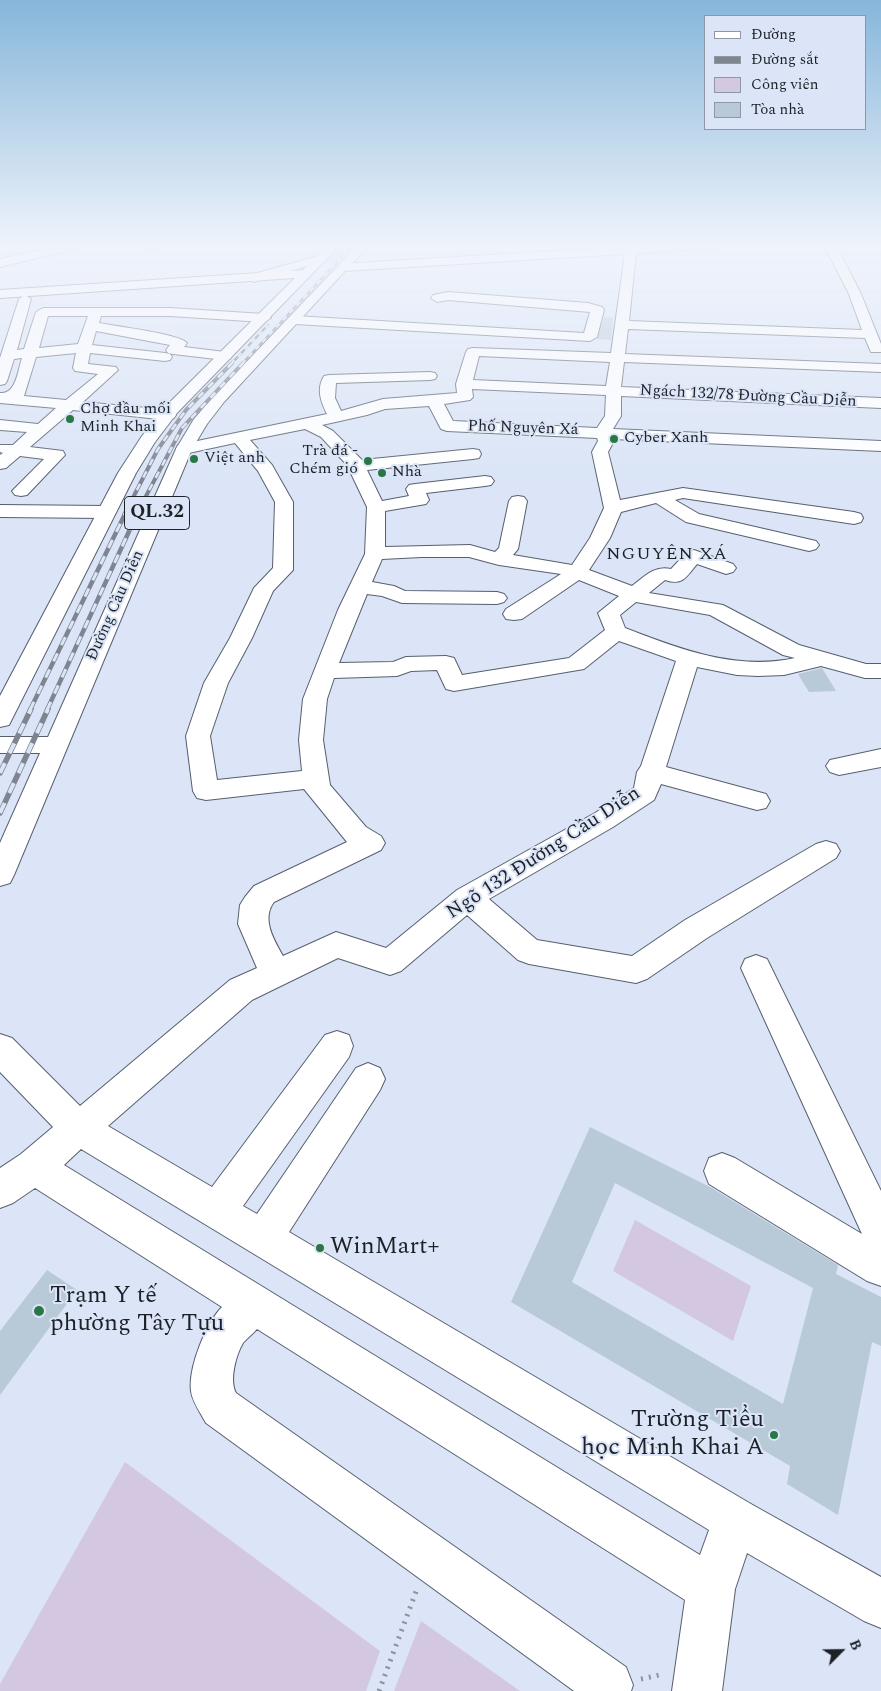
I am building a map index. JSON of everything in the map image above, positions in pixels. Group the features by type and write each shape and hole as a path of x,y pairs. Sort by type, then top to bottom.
{"main road":[{"path":"0,381 17,324"},
{"path":"5,399 18,393 39,324"},
{"path":"195,324 212,329"},
{"name":"QL.32","path":"0,719 106,512 148,440 218,350 255,324"},
{"name":"Đường Cầu Diễn","path":"0,875 184,449 200,422 219,399 291,324"},
{"path":"363,324 590,337 593,324"},
{"path":"866,324 881,359"},
{"path":"514,614 577,572 600,538 613,508 600,452 606,441 603,432 613,416 622,325 870,334"},
{"path":"129,371 80,368 91,326 147,335 180,343 153,367"},
{"path":"8,355 84,348 169,353 218,350"},
{"path":"464,391 474,352 881,368"},
{"path":"25,464 69,406 111,370"},
{"path":"336,417 327,398 328,386 432,388"},
{"path":"20,388 83,394"},
{"path":"184,449 361,412 432,388"},
{"name":"Ngách 132/78 Đường Cầu Diễn","path":"432,388 464,391 614,391 881,404"},
{"name":"Phố Nguyên Xá","path":"432,388 447,426 881,446"},
{"path":"5,399 168,415"},
{"path":"0,1190 34,1167 241,990 276,973 262,947 253,924 255,905 264,894 330,860 371,843 356,834 317,788 311,740 315,699 349,610 375,554 376,507 357,466 327,434 307,423"},
{"path":"0,425 25,464"},
{"path":"0,432 25,464"},
{"path":"0,438 25,464"},
{"path":"239,438 266,469 284,502 283,570 264,588 241,638 216,684 198,736 206,791 317,778"},
{"path":"357,466 473,454"},
{"path":"376,507 420,500 416,489 485,481"},
{"path":"613,508 660,496 683,493 854,518"},
{"path":"660,496 670,505 693,518 808,545"},
{"path":"498,559 508,549 518,501"},
{"path":"0,511 106,512"},
{"path":"375,554 421,551 470,551 498,559 541,564 577,572 646,599 716,609 791,650 864,671 880,672"},
{"path":"726,568 694,556 675,577 662,574 632,594 609,613 616,632 688,659 743,668 780,668 824,658"},
{"path":"360,587 387,590 402,596 497,598"},
{"path":"325,671 398,668 406,664 446,663 454,684 576,664 616,632"},
{"name":"Ngõ 132 Đường Cầu Diễn","path":"276,973 336,945 390,962 467,898 604,820 645,793 650,772 688,659"},
{"path":"0,745 56,745"},
{"path":"839,766 881,758"},
{"path":"650,772 757,800"},
{"path":"467,898 529,951 636,970 696,929 826,851"},
{"path":"756,968 881,1232"},
{"path":"217,1211 337,1046"},
{"path":"0,1049 78,1128 735,1520 881,1604"},
{"path":"263,1238 368,1079"},
{"path":"34,1167 711,1589"},
{"path":"722,1170 881,1267"},
{"path":"254,1304 229,1328 215,1361 212,1390 221,1408 608,1685"},
{"path":"698,1680 711,1589 735,1520"}],"path":[{"path":"379,1691 429,1558"},
{"path":"608,1685 698,1680"}],"green space":[{"path":"635,1220 751,1286 733,1341 613,1271"},
{"path":"125,1462 380,1651 366,1691 0,1691 0,1684"},
{"path":"421,1621 520,1691 394,1691"}],"building":[{"path":"602,324 612,324 611,340 597,339"},
{"path":"822,668 836,691 809,692 798,674"},
{"path":"590,1127 710,1187 838,1265 836,1274 881,1297 881,1346 872,1342 838,1515 787,1484 790,1466 511,1302","holes":["615,1183 813,1288 783,1404 572,1282"]},
{"name":"Trạm Y tế phường Tây Tựu","path":"47,1270 77,1290 0,1395 0,1331"}],"railway":[{"path":"242,364 279,324"},
{"path":"231,364 268,325"},
{"path":"124,515 158,449 186,410 232,363"},
{"path":"136,515 182,428 243,363"},
{"path":"30,710 125,514"},
{"path":"47,710 137,514"},
{"path":"0,773 31,709"},
{"path":"0,813 48,709"}],"place":[{"name":"Chợ đầu mối Minh Khai","path":"70,419"},
{"name":"Cyber Xanh","path":"614,439"},
{"name":"Việt anh","path":"194,459"},
{"name":"Trà đá - Chém gió","path":"368,461"},
{"name":"Nhà","path":"382,473"},
{"name":"WinMart+","path":"320,1248"},
{"name":"Trạm Y tế phường Tây Tựu","path":"39,1311"},
{"name":"Trường Tiểu học Minh Khai A","path":"774,1435"}],"district":[{"name":"NGUYÊN XÁ","path":"667,555"}]}
